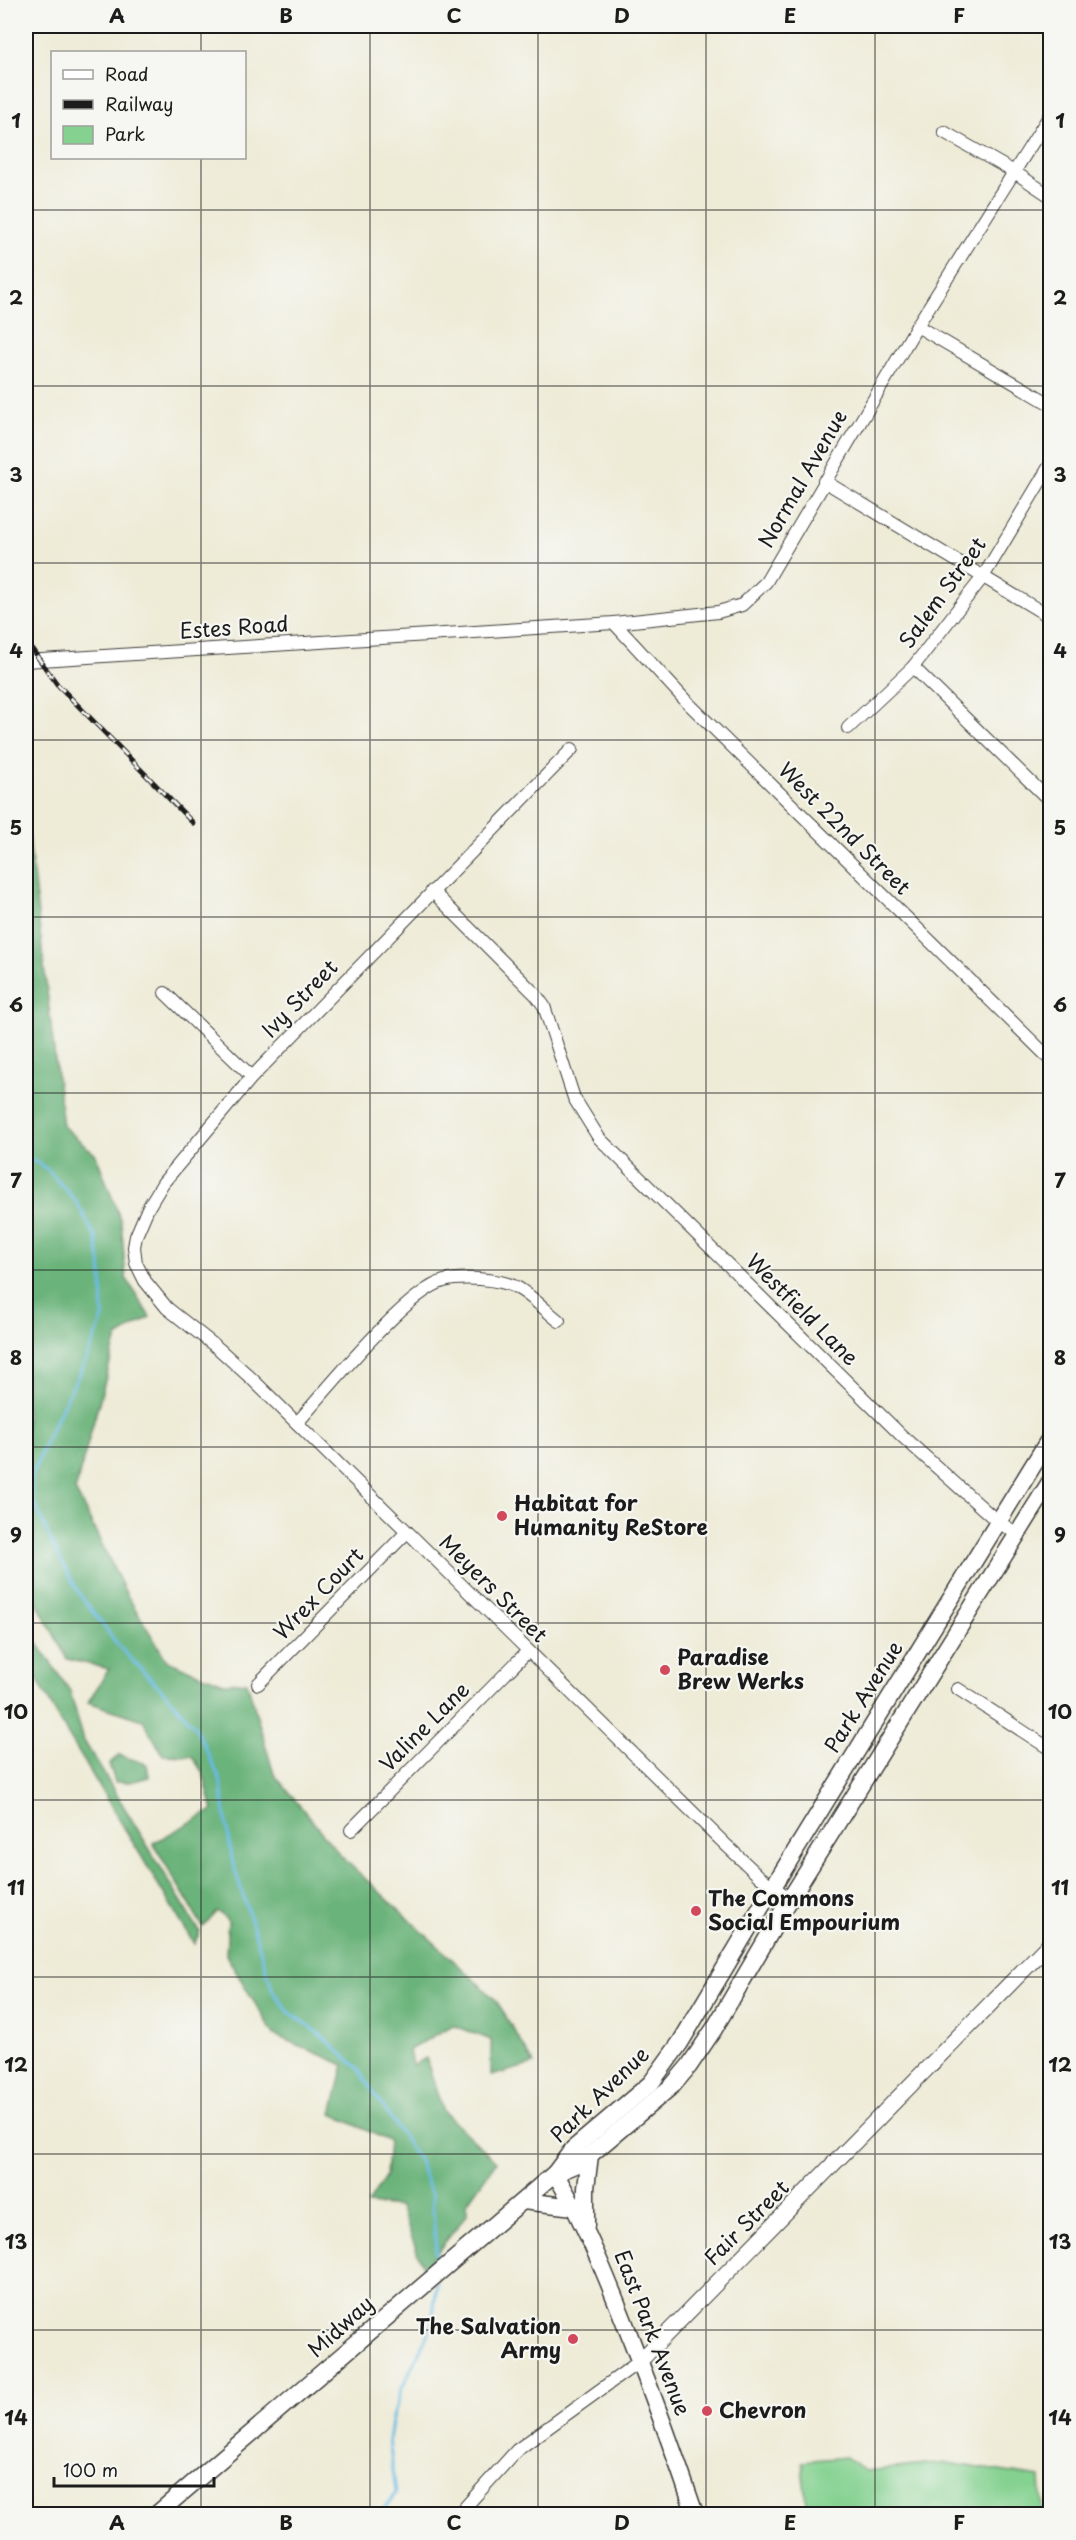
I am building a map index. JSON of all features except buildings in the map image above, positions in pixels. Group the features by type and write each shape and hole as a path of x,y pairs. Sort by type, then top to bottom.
{"main road":[{"name":"Park Avenue","path":"555,2173 573,2149 651,2083 680,2043 773,1887 1050,1438"},
{"name":"Park Avenue","path":"555,2173 578,2164 591,2155 673,2085 689,2066 714,2029 790,1899 1050,1482"},
{"path":"586,2228 586,2188 591,2155"},
{"name":"Midway","path":"157,2514 555,2173"},
{"name":"East Park Avenue","path":"555,2173 586,2228 640,2361 695,2514"},
{"path":"523,2201 574,2207"}],"street":[{"name":"Normal Avenue","path":"446,634 614,623 718,612 742,605 766,582 917,326 1050,115"},
{"path":"944,132 1016,172 1050,196"},
{"path":"917,326 1050,404"},
{"name":"Salem Street","path":"848,728 913,667 983,577 1050,465"},
{"path":"824,481 1050,617"},
{"name":"West 22nd Street","path":"614,623 686,701 1050,1059"},
{"name":"Estes Road","path":"26,661 446,634"},
{"path":"913,667 1050,801"},
{"name":"Ivy Street","path":"167,1308 145,1281 136,1263 136,1236 148,1208 163,1183 252,1077 572,748"},
{"name":"Westfield Lane","path":"432,891 536,995 544,1006 574,1098 599,1138 902,1436 999,1522 1018,1534"},
{"path":"165,993 252,1077"},
{"path":"297,1423 395,1316 418,1296 443,1281 476,1278 516,1287 559,1321"},
{"name":"Meyers Street","path":"167,1308 219,1349 726,1845 790,1899"},
{"name":"Wrex Court","path":"258,1684 407,1532"},
{"name":"Valine Lane","path":"351,1830 528,1651"},
{"path":"958,1689 1050,1749"},
{"name":"Fair Street","path":"459,2514 518,2450 640,2361 1050,1943"}],"green space":[{"path":"26,814 63,1126 96,1155 121,1221 126,1278 150,1317 117,1337 75,1490 128,1597 167,1661 224,1683 247,1682 274,1774 341,1856 496,2000 534,2064 491,2076 491,2040 453,2025 409,2050 412,2065 426,2058 443,2111 496,2162 466,2204 468,2213 424,2269 400,2207 368,2204 386,2175 389,2141 332,2114 344,2065 274,2035 226,1955 228,1921 218,1911 203,1927 153,1843 213,1810 203,1773 192,1756 163,1755 143,1720 88,1702 109,1669 67,1659 26,1582"},
{"path":"26,1626 70,1691 84,1741 200,1932 194,1944 61,1723 26,1659"},
{"path":"119,1755 147,1764 149,1777 130,1782 115,1782 109,1764"},
{"path":"846,2457 865,2471 947,2463 1040,2477 1042,2513 807,2514 802,2461"}],"waterway":[{"path":"26,1156 47,1169 76,1201 96,1238 102,1274 103,1318 31,1478 33,1499 53,1546 80,1595 122,1650 195,1727 220,1779 232,1860 273,1991 289,2012 310,2026 357,2067 419,2161 432,2196 437,2266"},
{"path":"380,2514 396,2493 389,2440 392,2421 401,2390 432,2325 437,2282"}],"railway":[{"path":"26,641 57,684 193,823"}],"place":[{"name":"Habitat for Humanity ReStore","path":"502,1516"},
{"name":"Paradise Brew Werks","path":"665,1670"},
{"name":"The Commons Social Empourium","path":"696,1911"},
{"name":"The Salvation Army","path":"573,2339"},
{"name":"Chevron","path":"707,2411"}]}
